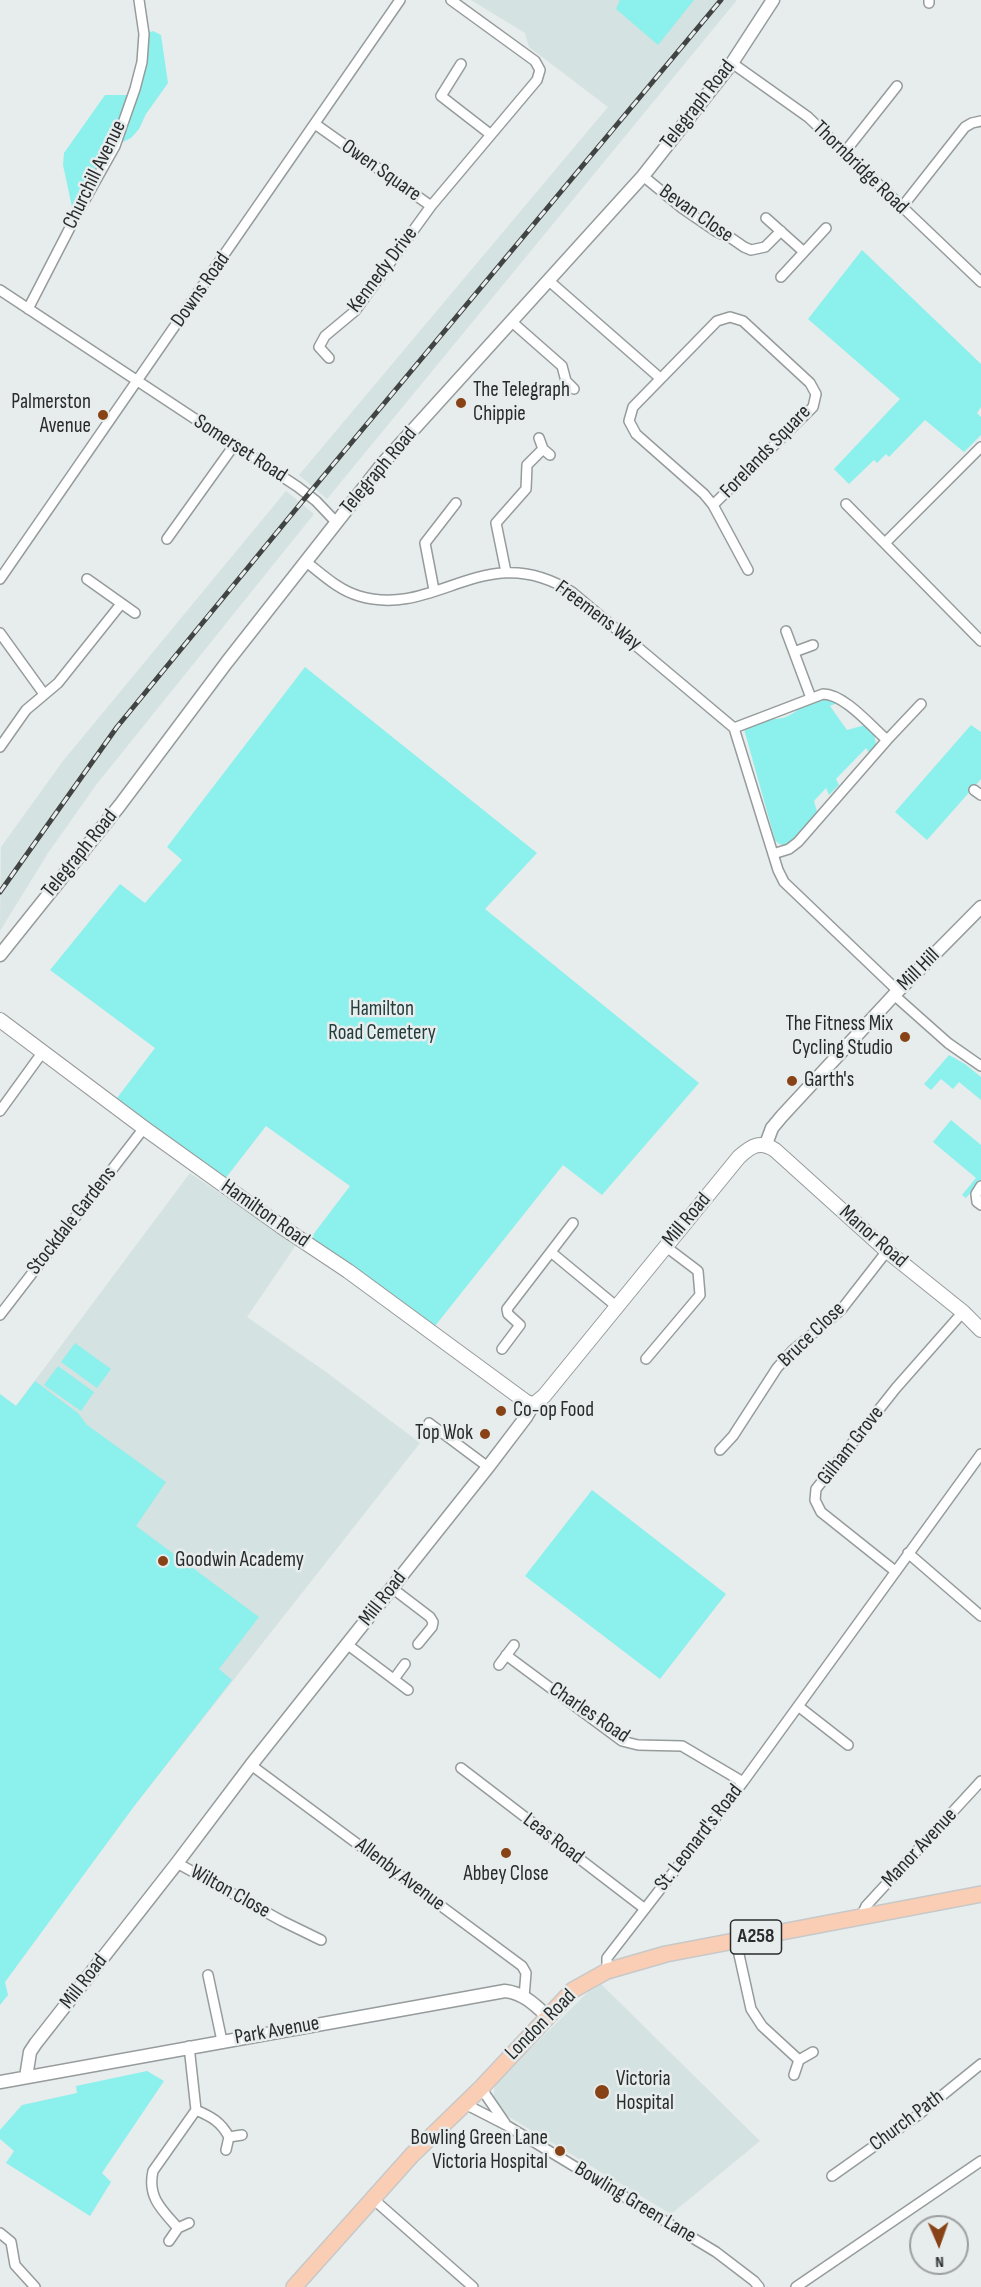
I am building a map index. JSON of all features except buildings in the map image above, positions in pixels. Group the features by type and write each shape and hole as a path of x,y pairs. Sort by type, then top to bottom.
{"main road":[{"name":"Hamilton Road","path":"0,1020 144,1128 282,1227 348,1271 533,1405"},
{"name":"Mill Road","path":"533,1405 544,1396 740,1157 757,1144 766,1144"},
{"name":"Manor Road","path":"766,1144 887,1251 963,1312 981,1330"},
{"name":"London Road","path":"294,2287 412,2155 481,2088 573,1990 607,1971 666,1954 861,1917 978,1899"}],"street":[{"name":"Churchill Avenue","path":"28,309 115,146 142,62 144,34 139,0"},
{"name":"Downs Road","path":"0,579 400,0"},
{"name":"Owen Square","path":"315,124 431,206 537,80 540,70 535,61 451,0"},
{"name":"Telegraph Road","path":"0,955 120,805 305,561 384,462 643,176 732,63 773,0"},
{"name":"Thornbridge Road","path":"732,63 807,117 981,282"},
{"path":"462,64 441,96 490,134"},
{"path":"844,153 897,86"},
{"path":"902,207 964,127 981,121"},
{"name":"Bevan Close","path":"643,176 682,208 744,248 751,250 765,247 781,231"},
{"name":"Kennedy Drive","path":"329,358 319,347 325,336 355,311 431,206"},
{"name":"Bevan Close","path":"766,218 804,252"},
{"path":"781,277 826,228"},
{"path":"548,280 660,378"},
{"path":"0,290 138,382"},
{"name":"Forelands Square","path":"713,505 813,407 816,400 814,387 742,321 730,317 717,321 660,378 633,407 630,414 632,428 713,505 748,570"},
{"path":"512,322 562,366 566,381 574,389"},
{"name":"Somerset Road","path":"138,382 298,487 316,501 336,522"},
{"path":"506,572 496,523 526,489 527,465 547,452 539,438"},
{"path":"167,538 235,444"},
{"path":"885,543 981,447"},
{"path":"434,590 425,543 456,503"},
{"path":"846,504 981,641"},
{"name":"Freemens Way","path":"305,561 347,592 371,599 402,600 479,577 506,572 536,575 560,584 734,728"},
{"path":"87,579 135,614"},
{"path":"0,747 26,710 58,683 122,604"},
{"path":"786,631 811,698"},
{"path":"0,633 44,693"},
{"path":"794,652 813,645"},
{"path":"887,740 836,696 823,694 734,728 781,876 793,892 896,993 960,1052 981,1066"},
{"path":"773,854 789,849 798,842 921,704"},
{"name":"Mill Hill","path":"766,1144 772,1128 782,1116 896,993 981,907"},
{"path":"0,1111 42,1053"},
{"name":"Stockdale Gardens","path":"0,1314 144,1128"},
{"path":"981,1186 976,1194 977,1202 981,1205"},
{"path":"502,1349 520,1325 508,1314 507,1309 573,1223"},
{"path":"646,1359 700,1294 699,1271 665,1246"},
{"name":"Bruce Close","path":"720,1450 733,1436 777,1368 792,1350 841,1310 887,1251"},
{"path":"552,1253 616,1306"},
{"name":"Gilham Grove","path":"895,1571 821,1512 815,1500 816,1489 896,1388 963,1312"},
{"name":"Mill Road","path":"26,2077 30,2052 251,1765 488,1467 533,1405"},
{"path":"429,1423 488,1467"},
{"name":"St. Leonard's Road","path":"607,1971 607,1958 743,1782 981,1454"},
{"path":"908,1553 981,1616"},
{"path":"392,1588 430,1617 433,1622 432,1627 418,1644"},
{"path":"348,1645 408,1690"},
{"path":"498,1665 514,1645"},
{"name":"Charles Road","path":"506,1655 622,1741 638,1745 682,1746 743,1782"},
{"path":"394,1679 405,1664"},
{"path":"798,1706 848,1746"},
{"name":"Allenby Avenue","path":"251,1765 522,1965 526,1973 524,1997"},
{"name":"Leas Road","path":"460,1768 645,1909"},
{"name":"Manor Avenue","path":"861,1917 866,1906 981,1781"},
{"name":"Wilton Close","path":"177,1863 282,1922 321,1940"},
{"name":"Wilton Close","path":"277,1931 282,1922"},
{"path":"736,1941 751,2009 762,2026 799,2060"},
{"path":"208,1975 222,2041"},
{"name":"Park Avenue","path":"0,2082 189,2046 505,1991 524,1997"},
{"path":"524,1997 547,2016"},
{"path":"177,2228 152,2195 151,2181 153,2171 196,2110 189,2046"},
{"path":"794,2076 799,2060 813,2052"},
{"name":"Church Path","path":"832,2176 918,2115 981,2064"},
{"name":"Bowling Green Lane","path":"481,2088 506,2125"},
{"name":"Bowling Green Lane","path":"465,2104 506,2125 716,2252 759,2287"},
{"path":"196,2110 213,2117 222,2124 229,2137 226,2150"},
{"path":"229,2137 242,2135"},
{"path":"796,2287 981,2161"},
{"path":"372,2198 473,2287"},
{"path":"169,2241 177,2228 189,2223"},
{"path":"0,2233 11,2242 15,2265 35,2287"}],"shaded area":[{"path":"471,0 737,0 327,499 299,475 608,107 529,47 525,33"},
{"path":"286,491 314,514 96,785 48,853 0,931 1,847 63,761"},
{"name":"Goodwin Academy","path":"190,1173 296,1245 247,1317 326,1372 420,1443 135,1805 0,1394 16,1406"},
{"name":"Victoria Hospital","path":"601,1984 760,2141 671,2214 504,2114 493,2100 495,2084 587,1993"}],"green space":[{"path":"620,0 694,0 658,45 616,9"},
{"path":"153,31 161,35 168,83 146,114 139,129 131,138 115,146 78,212 72,207 63,165 64,153 105,95 132,95 144,34"},
{"path":"862,250 981,364 981,407 977,413 981,417 981,435 964,452 925,420 889,457 886,454 877,463 874,460 849,484 834,469 900,399 808,319"},
{"name":"Hamilton Road Cemetery","path":"305,667 537,853 485,909 699,1083 602,1195 563,1165 435,1326 309,1240 350,1186 266,1126 225,1179 117,1098 155,1048 50,970 120,884 145,903 182,860 167,847"},
{"path":"824,697 839,702 830,706 847,730 865,725 874,733 876,745 870,754 866,748 836,779 839,785 829,795 826,788 814,801 818,815 799,838 793,843 781,845 775,840 744,729 770,718 780,719 807,703"},
{"path":"971,725 981,732 981,779 927,840 895,812"},
{"path":"949,1055 981,1077 981,1100 959,1082 953,1089 941,1079 931,1090 924,1084"},
{"path":"951,1120 981,1145 981,1180 966,1198 962,1195 976,1178 933,1142"},
{"path":"75,1343 111,1369 97,1388 61,1362"},
{"path":"58,1366 94,1392 81,1411 44,1385"},
{"path":"35,1381 78,1413 87,1425 166,1482 136,1526 259,1617 219,1669 232,1680 135,1805 5,1982 8,1995 0,2005 0,1394 16,1406"},
{"path":"592,1490 726,1594 660,1679 525,1576"},
{"path":"147,2071 164,2081 102,2173 111,2182 90,2216 6,2163 14,2151 0,2139 0,2130 22,2105 77,2093 76,2086"}],"railway":[{"path":"0,892 117,727 721,0"}],"place":[{"name":"The Telegraph Chippie","path":"461,403"},
{"name":"Palmerston Avenue","path":"103,415"},
{"name":"The Fitness Mix Cycling Studio","path":"905,1037"},
{"name":"Garth's","path":"792,1081"},
{"name":"Co-op Food","path":"501,1411"},
{"name":"Top Wok","path":"485,1434"},
{"name":"Goodwin Academy","path":"163,1561"},
{"name":"Abbey Close","path":"506,1853"},
{"name":"Victoria Hospital","path":"602,2092"},
{"name":"Bowling Green Lane Victoria Hospital","path":"560,2151"}]}
